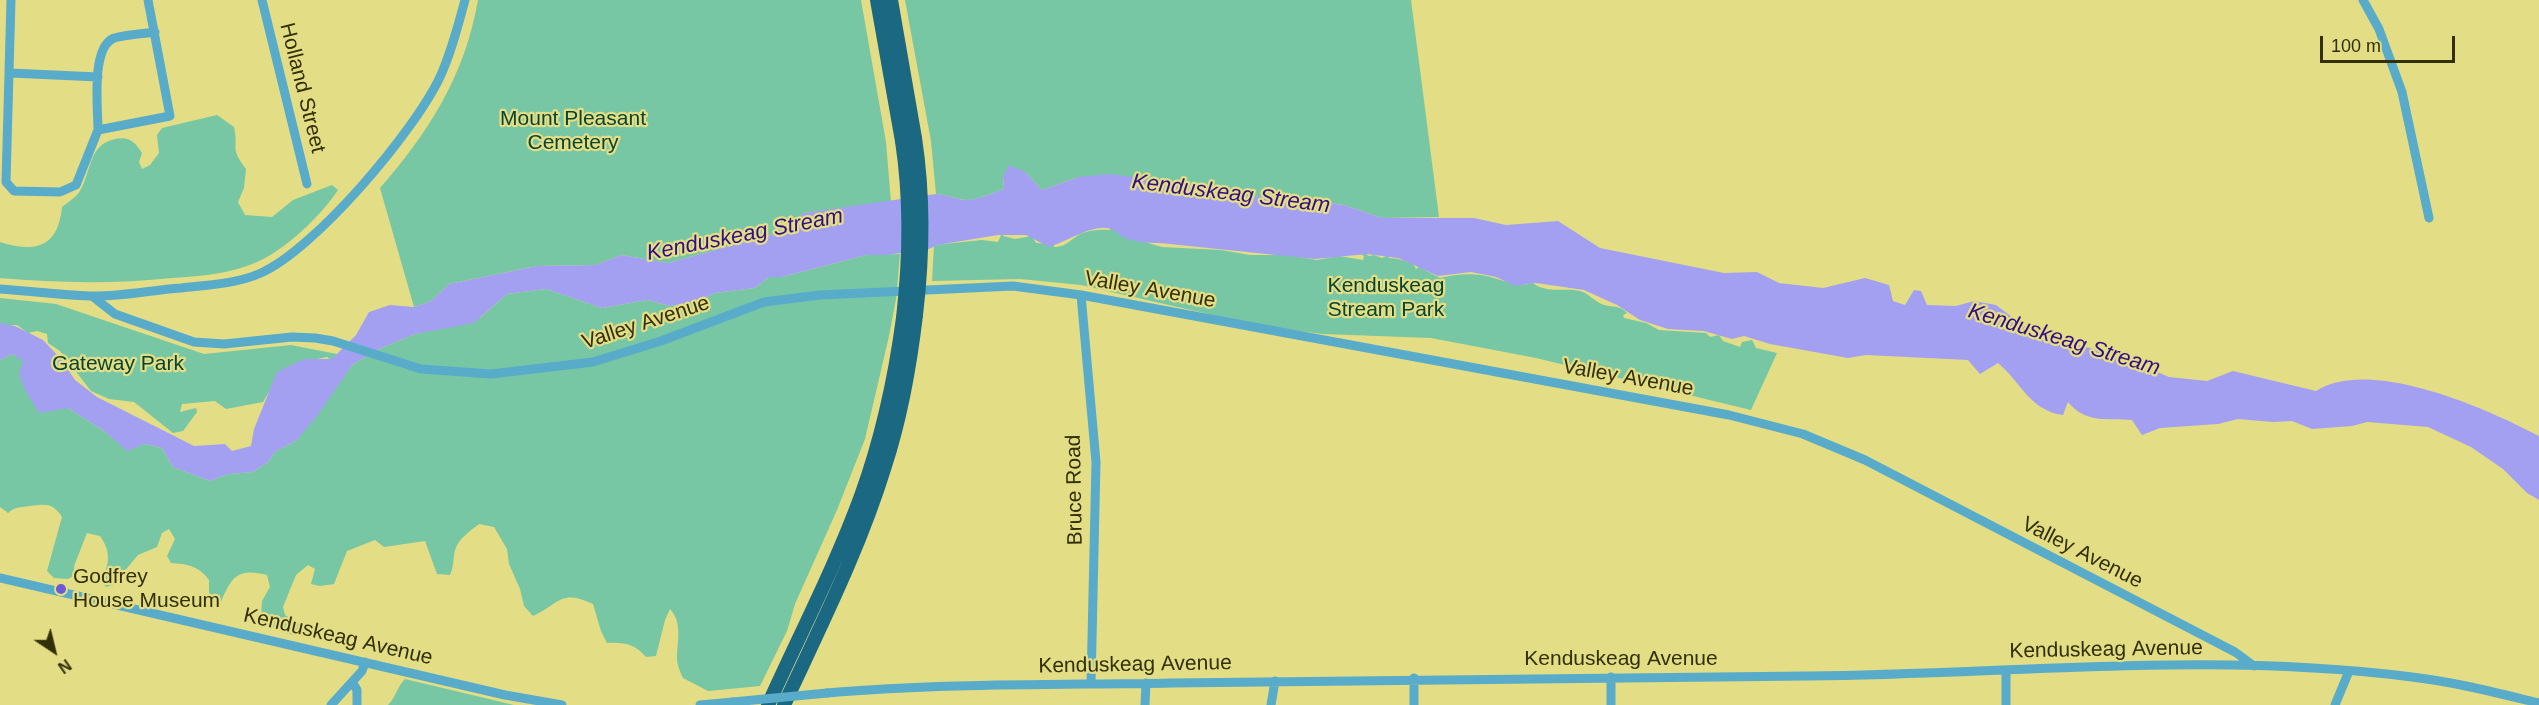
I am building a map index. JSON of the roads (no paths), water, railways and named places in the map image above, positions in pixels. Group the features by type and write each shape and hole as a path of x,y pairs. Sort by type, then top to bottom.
{"highway":[{"path":"877,0 909,140"},
{"path":"784,705 854,550 882,476 902,402 910,316 909,140 891,0"},
{"path":"768,705 843,542 866,481 910,316"}],"street":[{"path":"11,0 6,182 14,191 60,192 76,185 98,130 98,63 102,50 112,39 155,32"},
{"path":"98,130 170,116 148,0"},
{"name":"Holland Street","path":"262,0 307,184"},
{"path":"0,289 92,296 224,284 260,273 280,263 350,197 384,160 418,113 439,80 451,52 465,0"},
{"path":"2363,0 2379,29 2403,92 2429,218"},
{"path":"10,73 98,77"},
{"name":"Valley Avenue","path":"92,296 115,314 194,342 224,344 292,337 333,341 421,369 491,374 593,362 661,341 764,302 831,295 1013,286 1081,296 1729,415 1803,434 1865,460 2235,652 2254,666"},
{"name":"Bruce Road","path":"1081,296 1096,462 1091,684"},
{"name":"Kenduskeag Avenue","path":"0,578 505,695 562,705"},
{"path":"331,705 362,671 365,662"},
{"name":"Kenduskeag Avenue","path":"700,705 934,686 1414,678 1847,675 2091,666 2254,666 2349,671 2439,681 2539,703"},
{"path":"2006,670 2006,705"},
{"path":"2335,705 2349,671"},
{"path":"1611,677 1611,705"},
{"path":"1414,678 1414,705"},
{"path":"1271,705 1275,681"},
{"path":"352,682 357,690 357,705"},
{"path":"1145,705 1146,683"}],"place":[{"name":"Godfrey House Museum","path":"61,589"}],"park label":[{"name":"Mount Pleasant Cemetery","path":"573,131"},
{"name":"Kenduskeag Stream Park","path":"1386,298"},
{"name":"Gateway Park","path":"118,364"}],"water label":[{"name":"Kenduskeag Stream","path":"1231,194"},
{"name":"Kenduskeag Stream","path":"745,235"},
{"name":"Kenduskeag Stream","path":"2064,340"}]}
